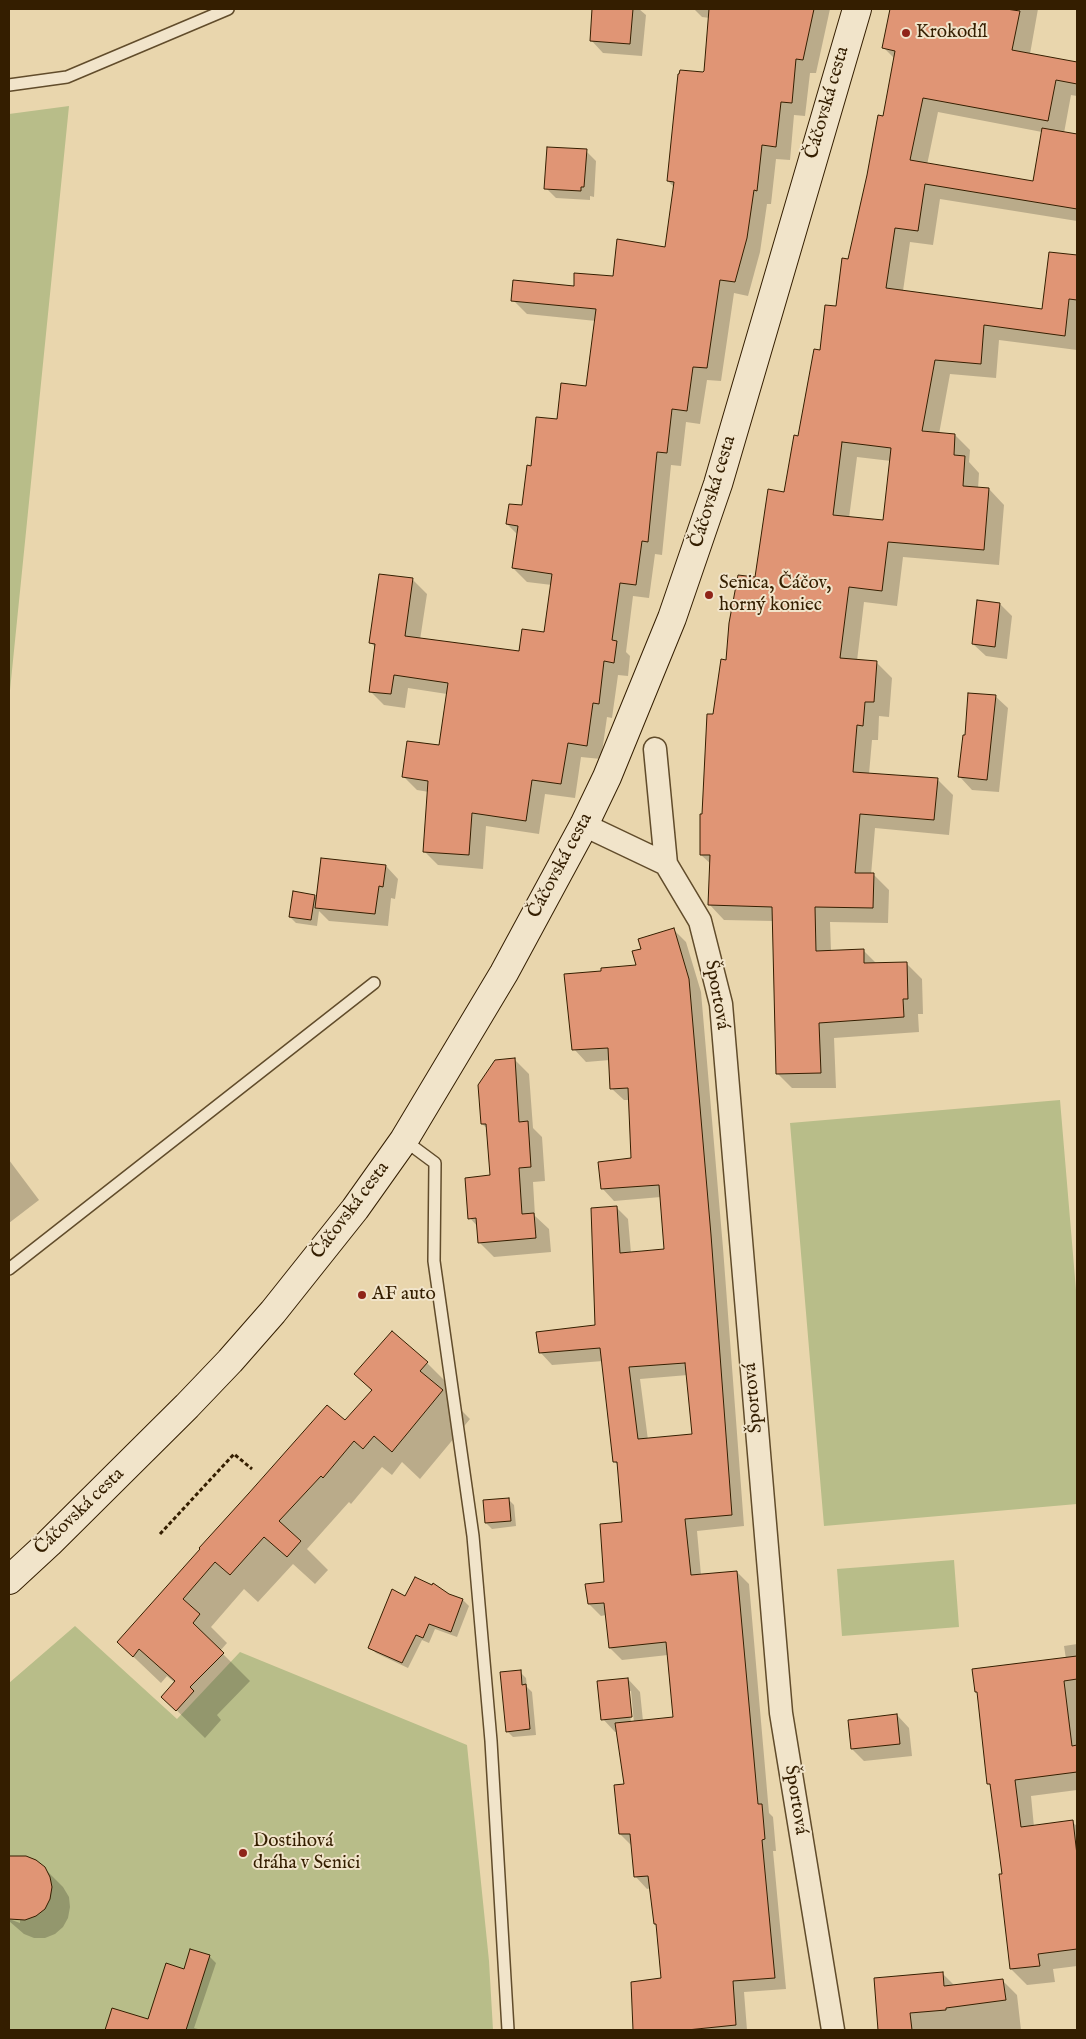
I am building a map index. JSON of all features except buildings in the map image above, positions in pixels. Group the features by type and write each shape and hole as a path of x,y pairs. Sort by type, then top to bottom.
{"main road":[{"name":"Čáčovská cesta","path":"9,1580 107,1487 230,1361 273,1312 338,1230 404,1140 504,973 584,825 607,777 657,658 694,556 718,484 857,9"}],"street":[{"path":"655,749 666,864"},
{"path":"584,825 666,864"},
{"name":"Športová","path":"666,864 700,920 721,1004 781,1713 833,2030"}],"lane":[{"path":"9,85 67,77 228,9"},
{"path":"9,1269 374,983"},
{"path":"404,1140 435,1163 434,1261 473,1536 491,1741 508,2030"}],"path":[{"path":"160,1534 234,1454 252,1469"}],"green space":[{"path":"69,106 9,700 9,114"},
{"path":"1060,1100 1077,1302 1077,1504 824,1526 790,1123"},
{"path":"954,1560 959,1627 842,1636 837,1569"},
{"name":"Dostihová dráha v Senici","path":"75,1626 177,1719 240,1652 467,1745 489,1961 493,2030 9,2030 9,1683"}],"place":[{"name":"Krokodíl","path":"906,33"},
{"name":"Senica, Čáčov, horný koniec","path":"709,595"},
{"name":"AF auto","path":"362,1295"},
{"name":"Dostihová dráha v Senici","path":"243,1853"}]}
